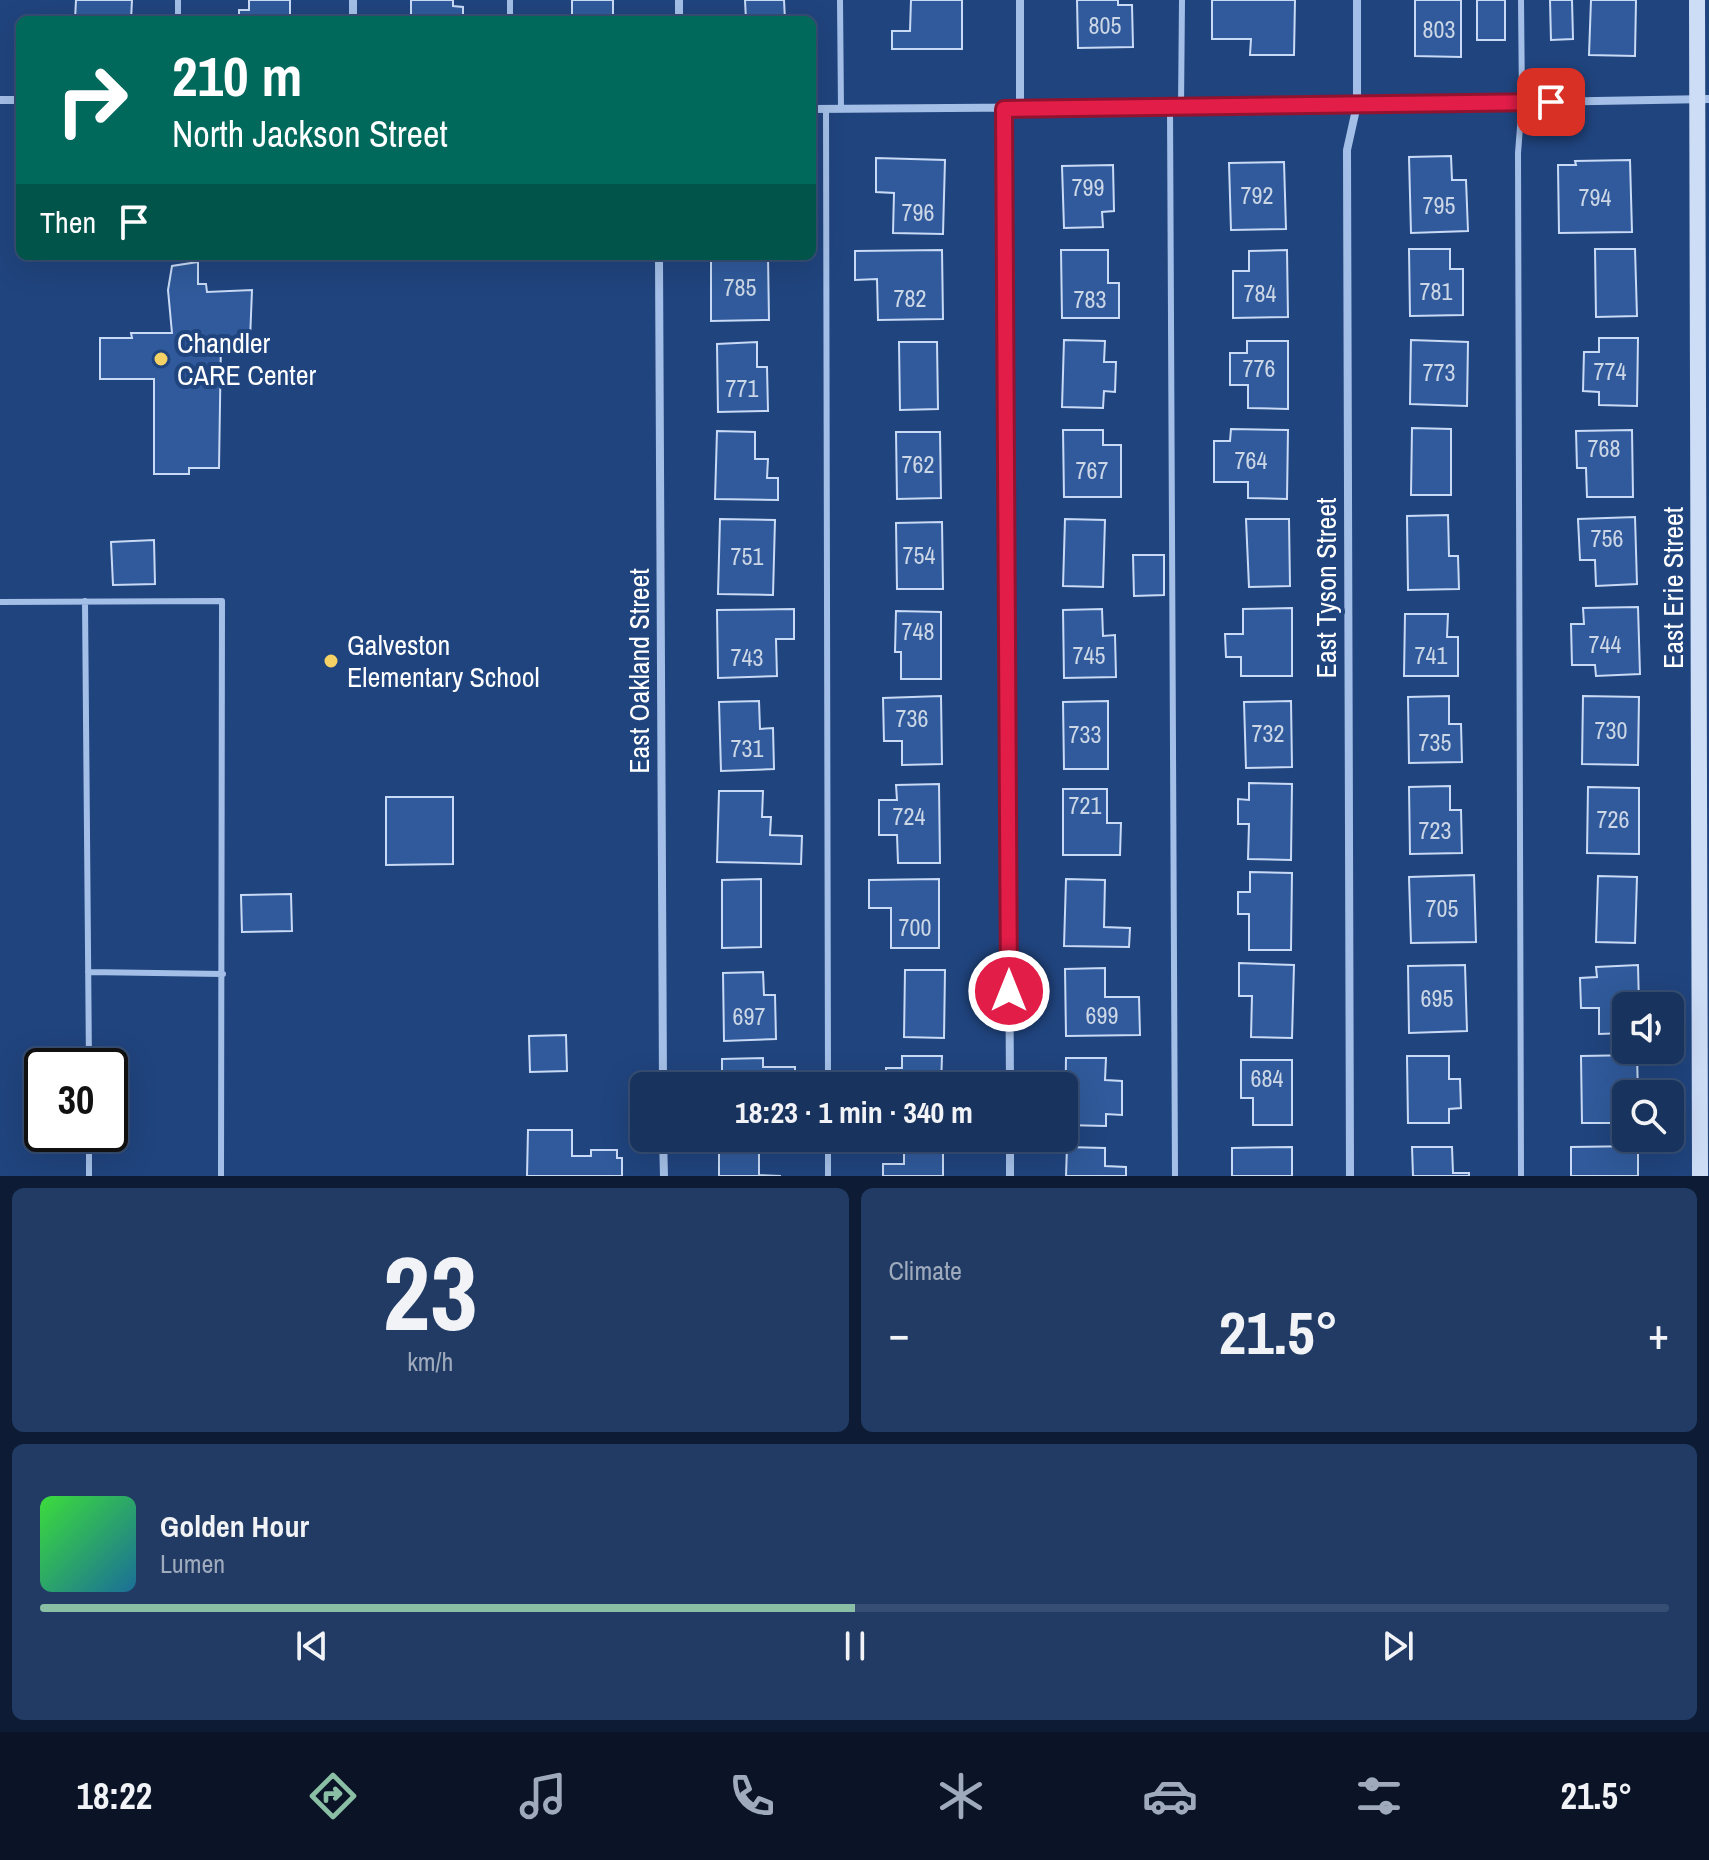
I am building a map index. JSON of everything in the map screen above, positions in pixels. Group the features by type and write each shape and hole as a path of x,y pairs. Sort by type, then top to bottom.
{"street":[{"path":"1020,0 1020,109"},
{"name":"East Tyson Street","path":"1350,1176 1347,150 1357,105 1357,0"},
{"name":"East Erie Street","path":"1697,0 1703,99 1704,955 1700,1176"},
{"path":"816,109 1703,99"},
{"path":"1004,109 1010,1072"},
{"name":"East Oakland Street","path":"659,260 663,1072"},
{"path":"663,1152 664,1176"},
{"path":"1010,1152 1010,1176"}],"lane":[{"path":"840,0 841,108"},
{"path":"1181,107 1182,0"},
{"path":"1521,0 1522,102 1518,153 1521,1176"},
{"path":"1170,107 1175,1176"},
{"path":"826,109 828,1072"},
{"path":"85,601 89,1048"},
{"path":"0,602 222,601 221,1176"},
{"path":"88,972 223,974"},
{"path":"89,1152 89,1176"},
{"path":"828,1152 828,1176"}],"building":[{"path":"76,0 132,0 131,16 75,16"},
{"path":"249,0 290,0 290,16 239,16 239,10 249,10"},
{"path":"411,0 453,0 453,6 463,7 463,16 411,16"},
{"path":"572,0 613,0 613,16 572,16"},
{"path":"745,0 784,0 785,16 746,16"},
{"path":"911,0 962,0 962,49 892,49 892,31 910,31"},
{"path":"1077,0 1118,0 1118,5 1132,5 1133,47 1078,48"},
{"path":"1212,0 1295,0 1294,55 1250,55 1251,39 1212,39"},
{"path":"1415,0 1461,0 1461,57 1415,56"},
{"path":"1477,0 1505,0 1505,40 1477,40"},
{"path":"1550,0 1572,0 1573,39 1551,40"},
{"path":"1591,0 1636,0 1635,56 1589,55"},
{"path":"1451,156 1452,180 1466,180 1468,231 1411,233 1409,157"},
{"path":"876,158 945,160 943,234 893,233 894,193 876,192"},
{"path":"1630,160 1632,232 1559,233 1558,165 1576,165 1575,161"},
{"path":"1284,162 1286,229 1231,230 1229,163"},
{"path":"1113,165 1114,211 1102,212 1103,227 1064,228 1062,166"},
{"path":"1409,249 1450,249 1450,269 1463,269 1463,315 1410,316"},
{"path":"1595,249 1635,249 1637,316 1596,317"},
{"path":"942,250 943,319 878,320 877,279 855,280 855,251"},
{"path":"1061,250 1108,250 1108,283 1119,283 1119,318 1062,318"},
{"path":"1287,250 1288,317 1233,318 1233,271 1249,271 1249,251"},
{"path":"711,260 768,260 769,320 711,321"},
{"name":"Chandler CARE Center","path":"198,262 198,284 206,284 207,292 252,290 250,340 221,339 219,468 189,468 189,474 154,474 154,379 100,379 100,338 132,338 131,333 172,333 168,290 172,266"},
{"path":"1599,338 1638,338 1637,406 1599,405 1599,392 1583,391 1584,352 1599,352"},
{"path":"1064,340 1105,341 1104,362 1116,362 1115,392 1104,391 1103,408 1062,407"},
{"path":"1411,340 1468,342 1467,406 1410,404"},
{"path":"1247,341 1288,341 1288,409 1248,408 1248,385 1230,385 1230,353 1247,353"},
{"path":"757,342 757,367 767,367 768,411 718,412 717,344"},
{"path":"899,342 937,342 938,409 900,410"},
{"path":"1412,428 1451,429 1451,495 1411,495"},
{"path":"1231,429 1288,430 1287,499 1248,498 1248,482 1214,482 1214,441 1230,441"},
{"path":"1063,430 1103,430 1103,445 1121,445 1121,497 1064,497"},
{"path":"1632,430 1633,497 1587,497 1586,468 1577,468 1576,431"},
{"path":"717,431 755,432 755,459 768,459 767,478 778,478 778,500 715,499"},
{"path":"896,432 940,432 941,498 897,499"},
{"path":"1448,515 1449,556 1458,556 1459,589 1408,590 1407,516"},
{"path":"1635,517 1637,584 1596,586 1595,560 1580,560 1578,519"},
{"path":"720,519 775,520 773,595 718,594"},
{"path":"1065,519 1105,520 1103,587 1063,586"},
{"path":"1246,519 1289,519 1290,586 1249,587"},
{"path":"942,522 943,589 897,589 896,523"},
{"path":"154,540 155,584 113,585 111,542"},
{"path":"1133,555 1164,555 1164,595 1134,596"},
{"path":"1638,607 1640,674 1596,676 1595,665 1572,665 1571,624 1584,624 1583,608"},
{"path":"1292,608 1292,676 1241,676 1241,657 1226,657 1225,634 1243,634 1243,609"},
{"path":"794,609 794,639 776,639 777,676 718,678 717,610"},
{"path":"1102,609 1103,636 1115,635 1116,677 1064,678 1063,610"},
{"path":"896,611 941,612 941,679 901,679 901,652 895,652"},
{"path":"1405,614 1448,614 1447,637 1458,637 1458,676 1404,676"},
{"path":"941,696 942,764 902,765 902,741 884,741 883,698"},
{"path":"1449,696 1449,724 1461,724 1462,762 1409,763 1408,697"},
{"path":"1583,696 1639,697 1638,765 1582,764"},
{"path":"759,701 760,729 773,728 774,769 721,771 719,702"},
{"path":"1108,701 1108,769 1064,769 1063,702"},
{"path":"1291,701 1292,767 1246,768 1244,702"},
{"path":"1249,783 1292,784 1291,860 1248,859 1249,824 1238,824 1238,799 1249,800"},
{"path":"939,784 940,863 898,863 897,835 879,835 879,800 897,800 896,785"},
{"path":"1450,786 1450,810 1461,810 1462,853 1410,854 1409,787"},
{"path":"1588,787 1639,788 1639,854 1587,853"},
{"path":"1063,789 1107,789 1107,823 1121,823 1120,855 1063,855"},
{"path":"719,791 763,791 762,817 771,817 770,835 802,836 801,864 717,862"},
{"path":"386,797 453,797 453,864 386,865"},
{"path":"1250,872 1292,873 1291,950 1249,950 1249,914 1238,914 1238,892 1250,892"},
{"path":"1474,875 1476,942 1411,943 1409,877"},
{"path":"1598,876 1637,877 1635,943 1596,942"},
{"path":"761,879 761,947 722,948 722,880"},
{"path":"939,879 939,948 891,948 891,908 869,908 869,880"},
{"path":"1066,879 1105,880 1104,927 1130,928 1129,947 1064,946"},
{"path":"291,894 292,931 242,932 241,895"},
{"path":"1239,963 1294,965 1292,1038 1251,1037 1252,996 1239,996"},
{"path":"1465,965 1467,1031 1409,1033 1408,966"},
{"path":"1638,965 1639,992 1612,992 1612,1034 1599,1034 1599,1008 1581,1008 1580,978 1597,977 1596,967"},
{"path":"1105,968 1105,997 1139,997 1140,1035 1066,1036 1065,969"},
{"path":"905,970 945,970 944,1038 904,1037"},
{"path":"763,972 764,995 775,995 776,1039 724,1041 723,973"},
{"path":"566,1035 567,1071 530,1072 529,1036"},
{"path":"1612,1055 1612,1064 1637,1064 1638,1080 1612,1080 1612,1123 1582,1123 1581,1056"},
{"path":"902,1056 942,1056 941,1072 886,1072 886,1068 902,1068"},
{"path":"1407,1056 1449,1056 1449,1079 1460,1079 1461,1108 1449,1109 1449,1123 1408,1123"},
{"path":"763,1058 763,1067 795,1067 795,1072 722,1072 722,1059"},
{"path":"1066,1058 1106,1058 1105,1080 1122,1081 1122,1115 1106,1114 1106,1126 1078,1125 1078,1072 1066,1072"},
{"path":"1241,1060 1292,1060 1292,1125 1253,1125 1253,1098 1241,1098"},
{"path":"528,1130 572,1130 572,1156 591,1156 591,1150 617,1150 617,1158 622,1158 622,1176 527,1176"},
{"path":"1612,1146 1612,1152 1638,1152 1638,1176 1571,1176 1571,1147"},
{"path":"1078,1147 1105,1148 1105,1166 1126,1167 1126,1176 1066,1176 1067,1152 1078,1152"},
{"path":"1292,1147 1292,1176 1232,1176 1232,1148"},
{"path":"1412,1147 1452,1147 1453,1173 1469,1173 1469,1176 1413,1176"},
{"path":"719,1152 759,1152 759,1175 781,1176 719,1176"},
{"path":"904,1152 943,1152 943,1176 883,1176 883,1164 904,1164"}],"place":[{"name":"Chandler CARE Center","path":"161,359"},
{"name":"Galveston Elementary School","path":"331,661"}],"route":[{"path":"1009,991 1004,109 1551,102"}]}
